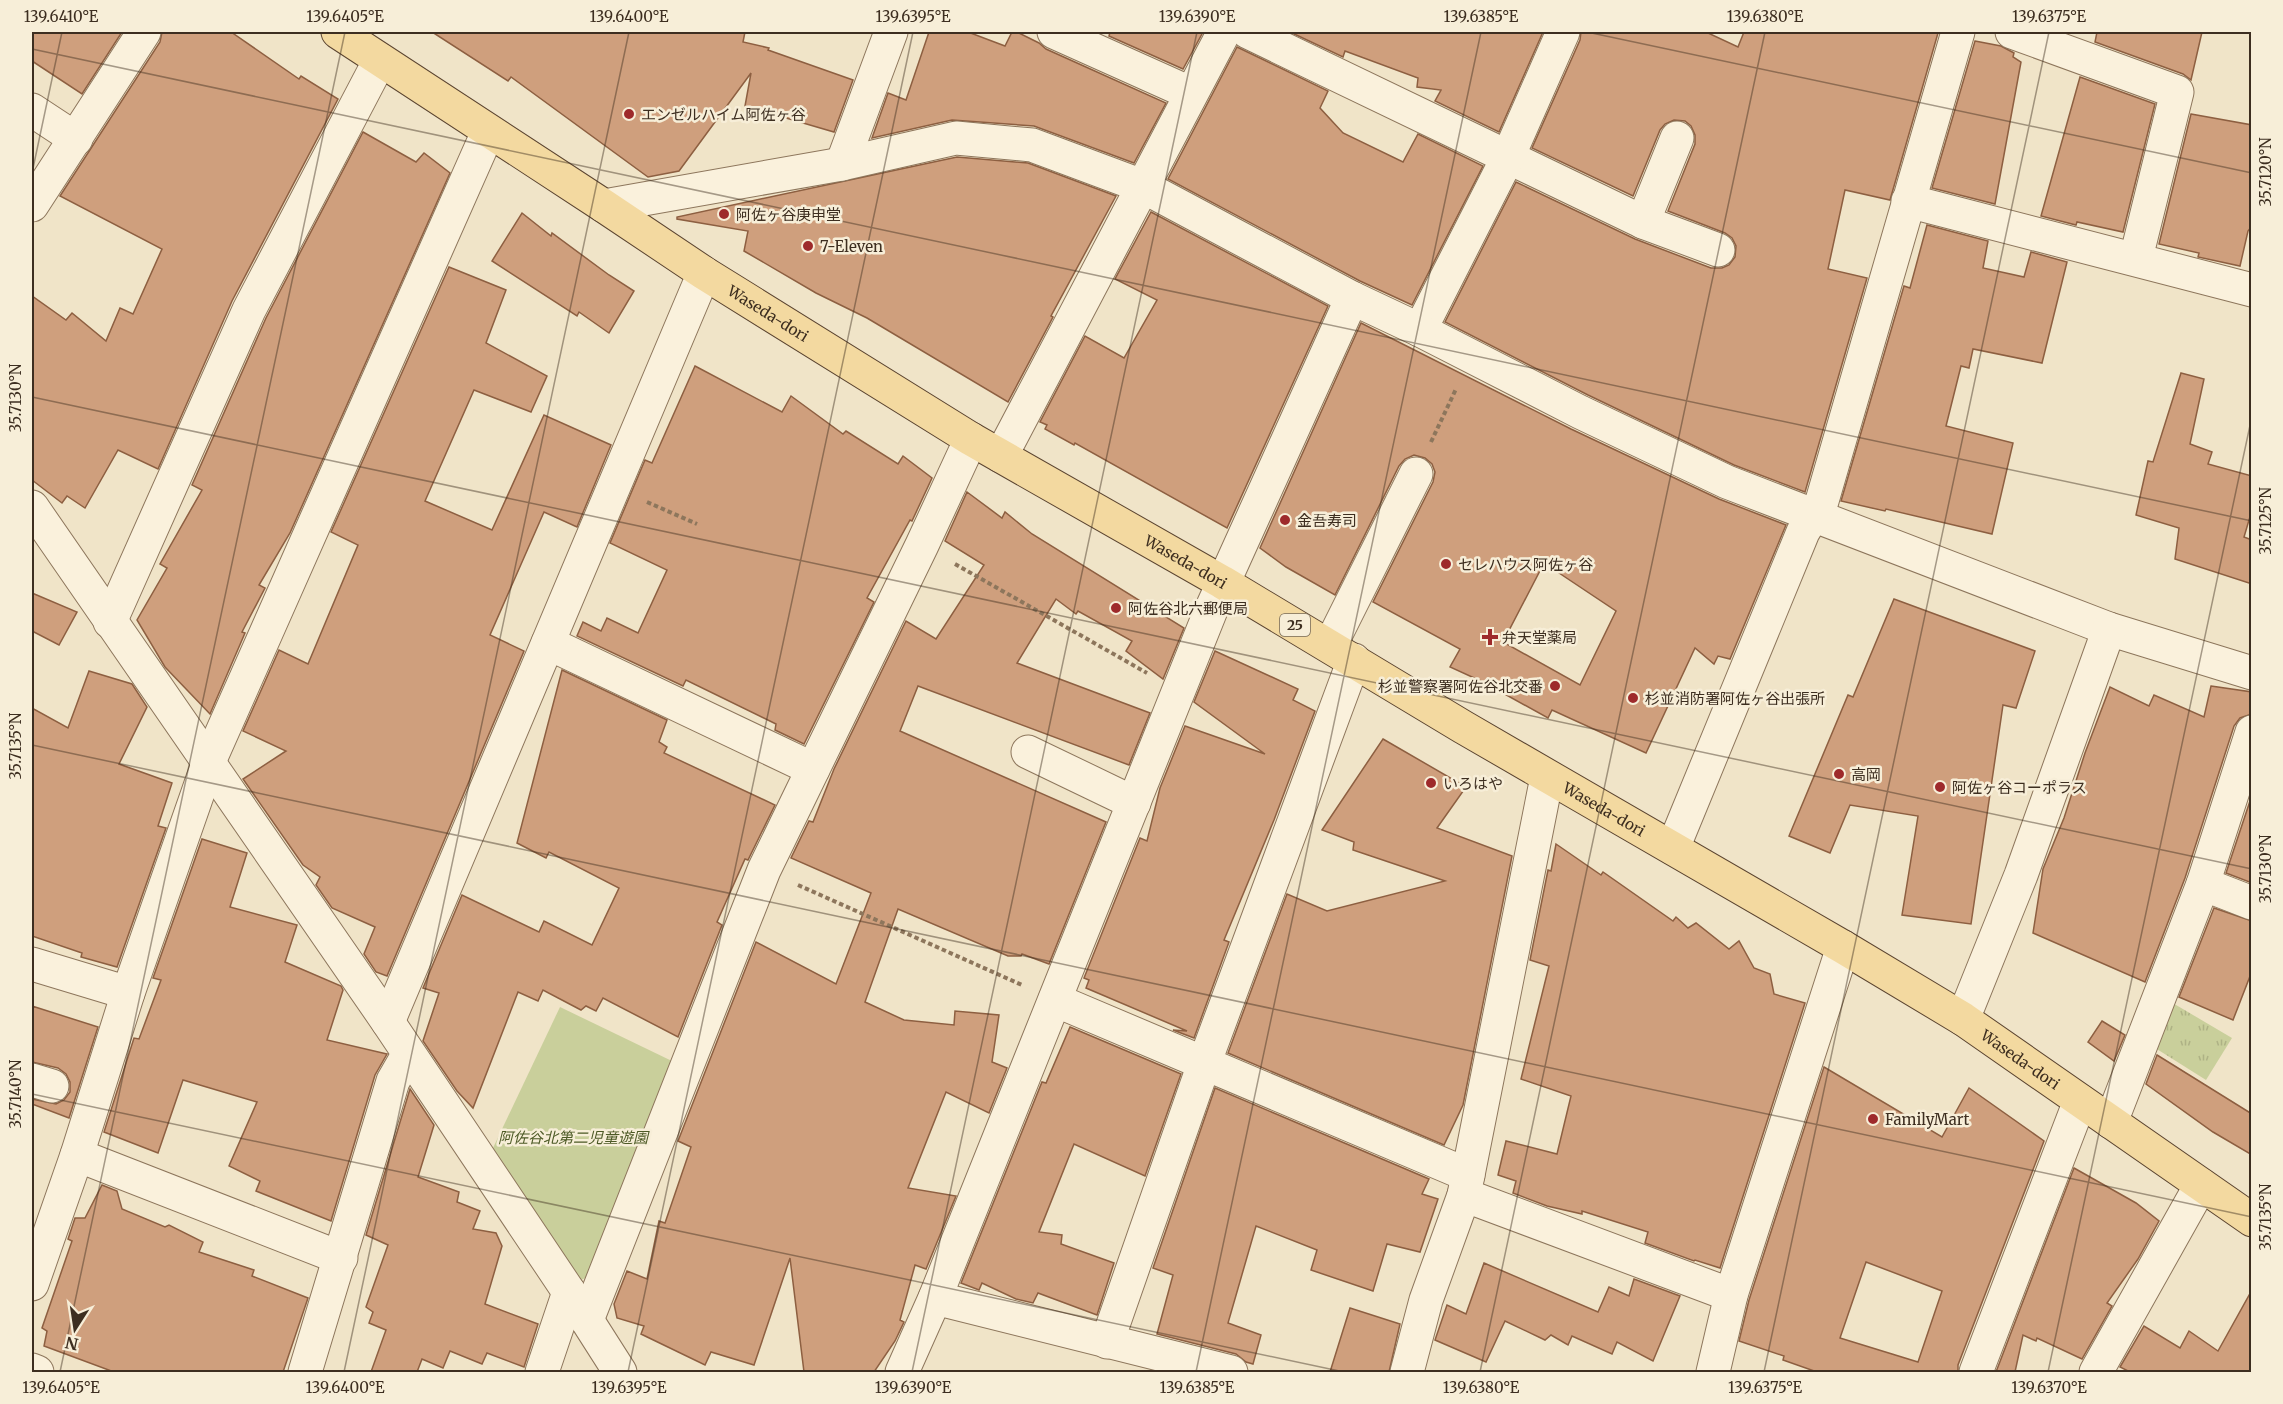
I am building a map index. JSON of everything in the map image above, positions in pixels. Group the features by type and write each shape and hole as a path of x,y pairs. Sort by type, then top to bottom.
{"main road":[{"name":"Waseda-dori","path":"358,41 488,132 704,273 971,439 1222,582 1547,777 1843,947 1962,1019 2252,1220"}],"street":[{"path":"32,205 144,32"},
{"path":"842,164 891,32"},
{"path":"1054,32 1190,93"},
{"path":"1001,456 1224,32"},
{"path":"1248,32 1642,222 1718,250"},
{"path":"1420,330 1508,158 1563,32"},
{"path":"1673,848 1803,532 1822,501 1958,32"},
{"path":"2013,32 2177,92 2136,258"},
{"path":"110,622 249,310 358,41"},
{"path":"32,110 76,139"},
{"path":"32,1284 77,1155 128,993 208,764 488,132"},
{"path":"604,206 842,164 956,138 1032,146 1142,186 1352,298 1580,412 1727,482 2109,628 2252,673"},
{"path":"1642,222 1677,138"},
{"path":"1908,201 2136,258 2252,290"},
{"path":"388,1023 704,273"},
{"path":"902,1372 935,1298 1222,582 1352,298"},
{"path":"587,1320 764,870 971,439"},
{"path":"1107,1342 1204,1064 1342,653 1416,474"},
{"path":"32,507 388,1023 569,1292 620,1372"},
{"path":"1962,1019 2021,875 2109,628"},
{"path":"548,644 813,770"},
{"path":"2110,1122 2203,884 2252,732"},
{"path":"1028,752 1134,803"},
{"path":"1407,1372 1426,1300 1466,1185 1547,777"},
{"path":"2203,884 2252,903"},
{"path":"1717,1371 1731,1295 1843,947"},
{"path":"32,964 128,993"},
{"path":"1055,1000 1204,1064 1466,1185 1731,1295"},
{"path":"305,1372 393,1081 408,1055"},
{"path":"1976,1372 2080,1101"},
{"path":"77,1155 341,1258"},
{"path":"2096,1372 2200,1185"},
{"path":"542,1372 569,1292"},
{"path":"935,1298 1231,1372"},
{"path":"32,1370 37,1372"}],"path":[{"path":"1416,474 1472,356"},
{"path":"613,487 697,524"},
{"path":"922,545 1179,691"},
{"path":"764,870 1055,1000"}],"green space":[{"path":"2171,1002 2232,1038 2206,1080 2152,1046"},
{"name":"阿佐谷北第二児童遊園","path":"560,1007 674,1062 592,1275 581,1280 493,1148"}],"building":[{"path":"32,32 122,32 82,94 32,61"},
{"path":"162,32 231,32 299,79 301,76 338,99 232,301 158,469 118,450 85,508 67,496 62,503 32,480 32,296 66,320 72,313 106,341 120,308 133,314 162,249 60,196 160,42"},
{"path":"432,32 745,32 743,42 769,48 768,50 853,80 834,132 745,106 751,73 679,171 648,177 511,77 508,81"},
{"path":"929,32 968,32 1005,46 1012,32 1017,32 1046,49 1166,103 1134,163 1034,126 952,120 872,138 888,93 906,100"},
{"path":"1110,32 1203,32 1183,69 1109,36"},
{"path":"1290,32 1543,32 1499,132 1435,101 1441,90 1417,87 1418,78 1345,51 1343,57"},
{"path":"1581,32 1706,32 1738,47 1744,32 1938,33 1890,200 1845,190 1828,269 1867,278 1805,492 1734,465 1588,395 1445,322 1516,182 1635,239 1711,268 1722,268 1729,265 1735,257 1736,246 1732,238 1725,233 1668,211 1695,144 1695,135 1691,126 1685,121 1674,120 1665,124 1660,130 1633,196 1532,148 1580,40"},
{"path":"2097,32 2202,32 2191,80 2183,74 2095,42"},
{"path":"1975,41 2001,46 2014,53 2013,57 2021,62 1995,204 1932,188"},
{"path":"1237,47 1328,91 1320,108 1343,133 1403,162 1418,134 1483,166 1412,305 1360,281 1168,179"},
{"path":"2080,77 2155,104 2123,232 2077,222 2076,225 2041,216"},
{"path":"2191,114 2252,125 2252,226 2248,231 2240,266 2198,257 2199,253 2159,244"},
{"path":"363,132 416,162 424,153 450,173 290,533 259,585 265,588 242,632 245,633 210,714 165,667 137,620 167,568 160,564 202,490 192,485 266,318"},
{"path":"957,157 1028,163 1116,196 1051,316 1053,317 1008,402 867,318 816,293 744,251 748,231 677,219 677,217"},
{"path":"1151,212 1328,306 1227,528 1075,443 1074,445 1045,429 1047,425 1040,422 1085,336 1124,358 1157,300 1115,279"},
{"path":"522,213 551,236 552,233 634,291 609,333 579,312 577,316 492,261"},
{"path":"1927,225 1988,241 1983,268 2024,277 2031,252 2067,262 2042,363 1973,349 1969,368 1961,366 1946,426 2013,443 1992,534 1841,501 1904,286 1910,288"},
{"path":"449,267 506,290 486,343 547,376 531,412 474,390 425,501 492,530 544,415 611,445 577,527 544,512 490,635 524,651 387,976 376,972 364,954 375,927 332,908 316,885 320,877 303,865 243,779 286,751 243,731 279,650 308,664 358,545 331,532"},
{"path":"1361,323 1571,429 1719,499 1786,525 1730,659 1718,656 1714,664 1695,648 1646,753 1552,710 1548,718 1483,682 1450,667 1460,649 1373,602 1433,482 1435,472 1432,464 1425,458 1414,455 1405,459 1399,466 1335,595 1286,567 1260,548","holes":["1544,563 1616,611 1580,685 1503,642"]},
{"path":"695,366 782,412 791,396 843,434 846,431 898,464 903,456 932,478 912,521 910,520 867,598 874,602 804,744 775,730 776,724 686,680 683,686 577,636 583,622 601,631 607,618 638,633 667,570 610,543 645,460 652,463"},
{"path":"2181,373 2204,379 2190,444 2212,452 2208,464 2252,476 2252,510 2244,537 2252,540 2252,584 2175,559 2179,528 2136,515 2148,461 2153,462"},
{"path":"967,492 1002,518 1005,512 1032,534 1184,628 1163,679 1126,651 1132,641 1078,611 1076,614 1056,599 1017,663 1150,713 1129,765 918,686 900,731 1106,822 1049,964 1022,954 1021,956 1008,956 898,909 865,1002 904,1020 954,1025 955,1011 999,1015 992,1062 1007,1068 989,1113 946,1092 908,1188 956,1196 926,1269 915,1265 900,1320 904,1322 895,1341 874,1372 804,1372 790,1258 754,1365 711,1352 705,1365 641,1334 644,1326 617,1318 614,1304 627,1271 647,1279 659,1221 665,1223 691,1147 678,1141 756,942 836,984 871,893 791,858 809,821 813,822 834,769 906,621 936,639 984,565 945,541"},
{"path":"32,593 77,612 59,645 32,631"},
{"path":"1894,599 2035,651 2016,708 2003,705 1971,924 1902,915 1918,816 1850,805 1830,853 1789,836 1848,695 1853,697"},
{"path":"1215,651 1298,689 1293,700 1315,711 1274,820 1224,940 1229,942 1194,1038 1173,1030 1187,1031 1086,988 1089,980 1084,978 1140,838 1147,841 1160,788 1185,726 1265,754 1194,702"},
{"path":"562,670 667,720 659,742 667,747 664,753 775,805 748,860 745,859 717,922 722,925 678,1037 603,998 596,1011 586,1006 581,1010 543,990 538,1001 518,992 473,1108 457,1091 423,1041 439,993 423,988 462,895 539,932 544,921 592,945 619,888 549,852 546,858 517,843"},
{"path":"89,671 132,684 147,707 119,764 172,783 158,826 166,828 117,967 81,957 82,953 32,936 32,708 68,728"},
{"path":"2211,686 2252,692 2252,714 2240,718 2234,726 2185,878 2145,982 2033,933 2043,869 2064,818 2110,687 2149,706 2154,695 2204,717"},
{"path":"1383,739 1466,787 1437,828 1512,856 1463,1105 1444,1145 1228,1053 1287,894 1327,911 1445,881 1353,850 1354,842 1322,830"},
{"path":"2252,795 2252,883 2226,873"},
{"path":"202,839 247,853 230,907 297,925 285,962 341,986 343,990 327,1040 387,1054 375,1075 331,1221 256,1191 260,1181 229,1166 257,1102 183,1080 158,1153 104,1132 134,1038 139,1039 161,980 153,978"},
{"path":"1556,844 1601,875 1603,872 1673,921 1676,917 1688,928 1696,923 1729,949 1739,941 1754,968 1770,974 1774,994 1805,1003 1720,1268 1645,1243 1648,1232 1582,1211 1582,1214 1547,1206 1513,1193 1516,1181 1498,1175 1506,1141 1557,1154 1571,1096 1521,1079 1549,966 1530,960 1548,870 1551,871"},
{"path":"2214,908 2252,921 2252,971 2233,1020 2179,997"},
{"path":"32,1006 98,1027 69,1118 32,1104 32,1099 56,1104 64,1100 70,1092 70,1082 66,1074 58,1068 32,1062"},
{"path":"2102,1021 2125,1035 2114,1061 2088,1042"},
{"path":"1070,1027 1181,1074 1145,1176 1074,1144 1039,1232 1062,1235 1061,1244 1114,1263 1097,1315 1038,1293 1033,1303 1016,1299 982,1283 979,1290 961,1283 1042,1082 1046,1083"},
{"path":"2157,1055 2252,1114 2252,1155 2213,1132 2146,1084"},
{"path":"1824,1067 1942,1137 1969,1088 2044,1141 1958,1365 1958,1372 1817,1372 1783,1360 1784,1356 1739,1341 1749,1300","holes":["1866,1262 1942,1291 1918,1362 1840,1338"]},
{"path":"1215,1088 1429,1179 1422,1194 1438,1199 1420,1252 1387,1244 1373,1291 1311,1270 1317,1250 1256,1226 1228,1323 1261,1335 1253,1364 1246,1362 1236,1354 1157,1334 1173,1275 1153,1268"},
{"path":"410,1089 434,1125 418,1177 459,1192 457,1202 480,1211 473,1229 496,1233 502,1246 485,1304 538,1324 524,1367 487,1353 482,1364 450,1351 443,1368 422,1359 417,1372 371,1372 386,1330 369,1323 373,1312 366,1307 388,1245 366,1235"},
{"path":"2074,1168 2136,1203 2159,1221 2138,1259 2107,1303 2112,1306 2082,1359 2037,1338 2036,1341 2023,1335 2015,1372 1996,1372"},
{"path":"102,1185 117,1191 122,1209 165,1227 169,1225 203,1242 199,1252 254,1270 252,1276 308,1298 283,1372 114,1372 44,1346 47,1331 42,1328 72,1241 68,1239 75,1218 85,1218"},
{"path":"1484,1263 1598,1312 1609,1287 1629,1296 1634,1279 1680,1296 1653,1361 1617,1342 1612,1354 1572,1336 1568,1345 1551,1335 1545,1340 1505,1321 1486,1362 1435,1340 1447,1305 1466,1314"},
{"path":"2252,1290 2252,1372 2130,1372 2120,1367 2144,1326 2180,1348 2189,1331 2218,1351"},
{"path":"1350,1308 1400,1324 1389,1372 1330,1372"}],"place":[{"name":"エンゼルハイム阿佐ヶ谷","path":"629,114"},
{"name":"阿佐ヶ谷庚申堂","path":"724,214"},
{"name":"7-Eleven","path":"808,246"},
{"name":"金吾寿司","path":"1285,520"},
{"name":"セレハウス阿佐ヶ谷","path":"1446,564"},
{"name":"阿佐谷北六郵便局","path":"1116,608"},
{"name":"弁天堂薬局","path":"1490,637"},
{"name":"杉並警察署阿佐谷北交番","path":"1555,686"},
{"name":"杉並消防署阿佐ヶ谷出張所","path":"1633,698"},
{"name":"高岡","path":"1839,774"},
{"name":"いろはや","path":"1431,783"},
{"name":"阿佐ヶ谷コーポラス","path":"1940,787"},
{"name":"FamilyMart","path":"1873,1119"}]}
